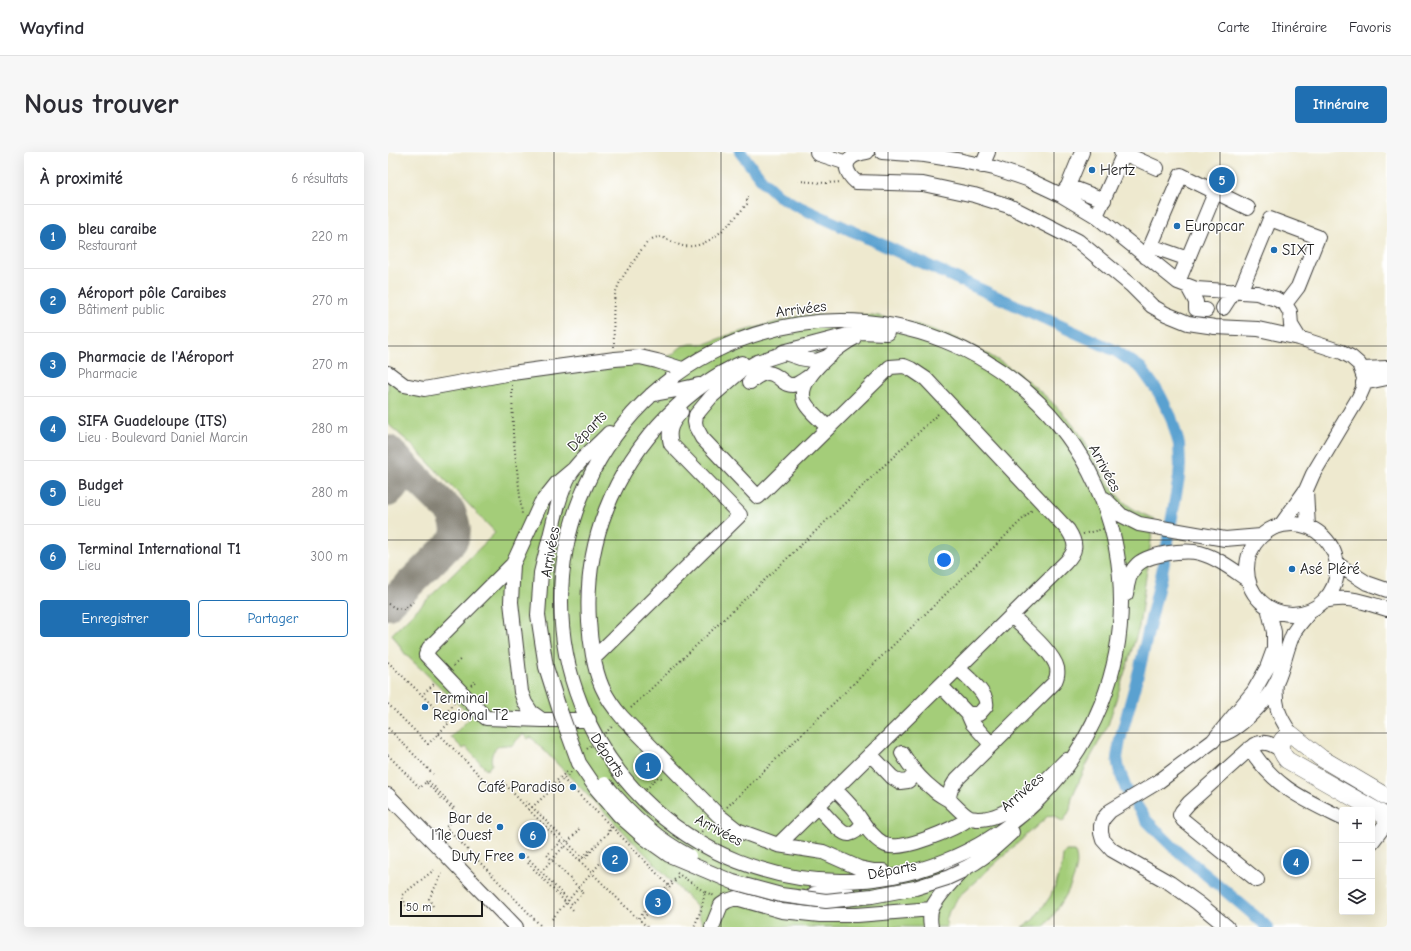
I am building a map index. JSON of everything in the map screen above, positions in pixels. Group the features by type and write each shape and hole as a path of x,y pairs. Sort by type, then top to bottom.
{"main road":[{"path":"1387,797 1321,758 1291,734 1283,739 1280,744 1282,752 1293,764 1387,816"}],"street":[{"path":"817,152 819,154 856,155 847,171 849,177 856,182 923,184 974,195 1009,206 1078,241 1131,285 1152,306 1166,314 1188,323 1215,327 1258,329 1299,338 1342,352 1356,361 1362,376 1363,388 1359,397 1313,474 1306,490 1281,525"},
{"path":"882,152 985,156 1027,179 1065,191 1104,200"},
{"path":"1065,191 1082,152"},
{"path":"1096,216 1123,153 1157,168"},
{"path":"1149,251 1181,175 1248,208"},
{"path":"1065,191 1096,216 1149,251 1183,284 1201,310 1196,324"},
{"path":"1183,284 1188,259 1215,193"},
{"path":"1223,308 1237,291 1270,220 1318,237 1298,287 1285,304"},
{"path":"1149,251 1188,259"},
{"path":"1183,284 1196,289 1257,293 1276,299 1285,304 1290,312 1291,325 1299,338"},
{"name":"Arrivées","path":"832,321 864,322 896,326 927,335 956,346 985,361 1014,381 1051,416 1073,444 1105,499 1119,564 1122,602 1119,640 1112,676 1100,710 1084,743 1062,778 1051,791 1018,819 996,835 962,854 926,868 888,877 860,880 831,880 802,877 774,872 692,841 640,795 611,759 598,739 573,679 563,636 561,592 566,548 577,505 595,465 620,428 650,395 682,369 709,353 746,337 769,330 800,324 832,321"},
{"path":"778,845 1072,556 1074,549 1073,537 1042,501 926,379 904,366 892,367 882,374 758,497 702,438 696,427 696,415 704,405 731,379 749,366 785,352 853,334 874,332 901,334 930,341 985,361"},
{"path":"750,382 755,378 768,373 773,373 788,384 798,384 808,377 843,345 865,333"},
{"path":"830,356 816,361 800,358 785,352 765,353 751,358 732,367 702,385 654,429 625,469 612,493 602,517 594,546 588,591 590,636 594,658 601,686 622,717 718,815 737,830 778,845 823,852 851,865 874,871 896,870 949,859"},
{"path":"388,373 404,385 424,389 512,373 640,357 682,369"},
{"path":"1362,376 1387,368"},
{"path":"1362,376 1387,378"},
{"path":"808,377 802,395 804,402 828,428"},
{"path":"650,395 702,385"},
{"path":"594,658 740,514 671,444 669,433 670,426 692,400 702,385"},
{"name":"Départs","path":"650,395 634,407 576,467 567,479 558,504 545,568 543,615 551,666 568,724 584,756 596,773 634,816 680,851 726,874 758,885 787,891 814,894 870,893 912,885 962,871 991,852 1028,817 1051,791"},
{"path":"576,467 557,482 542,503 513,564 427,652 427,657 486,718 589,720"},
{"path":"1306,490 1308,527"},
{"path":"1105,499 1121,515 1139,524 1225,539 1261,536"},
{"path":"558,504 541,573 538,608 546,667 579,763 596,788 619,815 668,855 733,882 781,895 826,901 872,896 915,888 947,878 962,871"},
{"path":"1291,734 1276,705 1276,682 1286,651 1294,633 1312,610 1331,594 1337,575 1337,564 1334,552 1328,542 1319,533 1308,527 1290,524 1281,525 1261,536 1255,543 1250,552 1247,571 1248,580 1255,596 1268,608 1280,613 1294,614 1312,610"},
{"path":"1119,640 1126,589 1130,573 1136,565 1143,560 1173,552 1189,551 1201,554 1222,563 1248,580"},
{"path":"513,564 511,602 521,692 530,712 542,720"},
{"path":"1337,564 1361,580 1387,590"},
{"path":"1324,601 1335,598 1346,598 1387,609"},
{"path":"1227,927 1170,883 1121,856 1107,846 1101,833 1103,819 1107,814 1120,804 1147,789 1186,762 1219,735 1254,691 1267,668 1274,649 1275,639 1268,608"},
{"path":"950,800 949,794 951,788 957,779 1054,683 1057,677 1058,670 1054,660 1012,616"},
{"path":"958,668 983,694 986,700 986,706 979,714 968,714"},
{"path":"1219,735 1225,734 1240,724 1258,707 1276,682"},
{"path":"941,686 968,714 980,719 994,741"},
{"path":"888,737 916,772 933,790 950,800"},
{"path":"1257,880 1183,820 1180,815 1189,803 1250,748 1260,742 1264,742 1282,752"},
{"path":"835,789 853,809 862,824 884,845 906,846 943,832 970,818 983,819 1001,814 1026,798 1084,743"},
{"path":"1250,748 1264,768 1284,787 1306,801 1339,817"},
{"path":"902,753 921,767 938,784 950,800 970,818"},
{"path":"870,754 900,782 908,781 916,772"},
{"path":"388,795 516,927"},
{"path":"818,806 845,834 851,834 857,831 862,824"},
{"path":"853,809 870,821 895,846"},
{"path":"1375,836 1387,822"},
{"path":"931,927 930,922 932,909 962,871"},
{"path":"712,927 721,905 736,898 782,911 820,915 857,916 932,909"}],"path":[{"path":"798,182 856,182"},
{"path":"615,359 615,294 625,273 642,250 652,239 661,237 683,246 698,245 721,233 747,204 747,196"},
{"path":"512,373 511,403 513,433 522,515"},
{"path":"598,739 949,403"},
{"path":"692,841 1042,501"},
{"path":"1073,537 1111,527"},
{"path":"388,604 396,608 404,609 413,602"},
{"path":"388,662 449,724 428,744 388,704"},
{"path":"422,695 436,682"},
{"path":"443,717 463,694"},
{"path":"388,728 433,774"},
{"path":"439,734 494,790 502,781 646,927"},
{"path":"388,755 420,788 428,780 455,809"},
{"path":"640,795 658,777 662,778 670,770 668,767 670,766"},
{"path":"530,810 576,768"},
{"path":"545,791 569,770"},
{"path":"563,779 668,885"},
{"path":"426,782 458,814 446,827 542,927"},
{"path":"526,801 584,859 616,822"},
{"path":"539,874 581,827"},
{"path":"580,860 605,836"},
{"path":"524,854 572,904 583,892 548,855 561,842"},
{"path":"552,919 608,854"},
{"path":"528,863 575,912"},
{"path":"406,906 402,895 434,870"},
{"path":"433,906 429,899 442,874"},
{"path":"638,919 668,885 680,875"},
{"path":"680,875 689,879 704,892 701,910 694,927"},
{"path":"646,927 641,921 680,875"}],"green space":[{"path":"842,314 872,315 902,321 932,329 960,341 988,354 1014,371 1038,389 1060,410 1080,434 1114,491 1120,498 1140,513 1154,519 1139,627 1108,725 1087,764 1072,797 1070,810 1063,822 1053,815 1048,816 960,895 949,911 946,921 947,927 701,927 702,924 696,906 531,737 528,739 523,734 511,746 502,745 498,747 493,752 491,759 492,764 487,770 466,747 463,749 451,737 470,718 470,715 405,654 392,634 495,532 413,446 388,424 388,378 401,389 557,368 646,362 672,355 682,346 691,344 705,344 729,335 799,316"},
{"path":"1066,851 1074,851 1077,859 1073,879 1062,901 1044,927 1022,927 1033,920 1050,897 1062,866 1063,855"}],"waterway":[{"path":"740,152 763,181 778,195 795,205 1116,351 1141,368 1159,393 1171,417 1179,444 1179,477 1164,563 1140,667 1120,740 1117,758 1119,769 1126,789 1146,820 1172,846 1268,927"}],"taxiway":[{"path":"388,450 451,512 456,531 452,542 388,605"},
{"path":"388,492 395,484 399,476 399,468 395,457"}],"place":[{"name":"Hertz","path":"1092,170"},
{"name":"Budget","path":"1222,180"},
{"name":"Europcar","path":"1177,226"},
{"name":"SIXT","path":"1274,250"},
{"name":"Asé Pléré","path":"1292,569"},
{"name":"Terminal Regional T2","path":"425,707"},
{"name":"bleu caraibe","path":"648,766"},
{"name":"Café Paradiso","path":"573,787"},
{"name":"Bar de l'île Ouest","path":"500,827"},
{"name":"Terminal International T1","path":"533,835"},
{"name":"Duty Free","path":"522,856"},
{"name":"Aéroport pôle Caraibes","path":"615,859"},
{"name":"SIFA Guadeloupe (ITS)","path":"1296,862"},
{"name":"Pharmacie de l'Aéroport","path":"658,902"}]}
